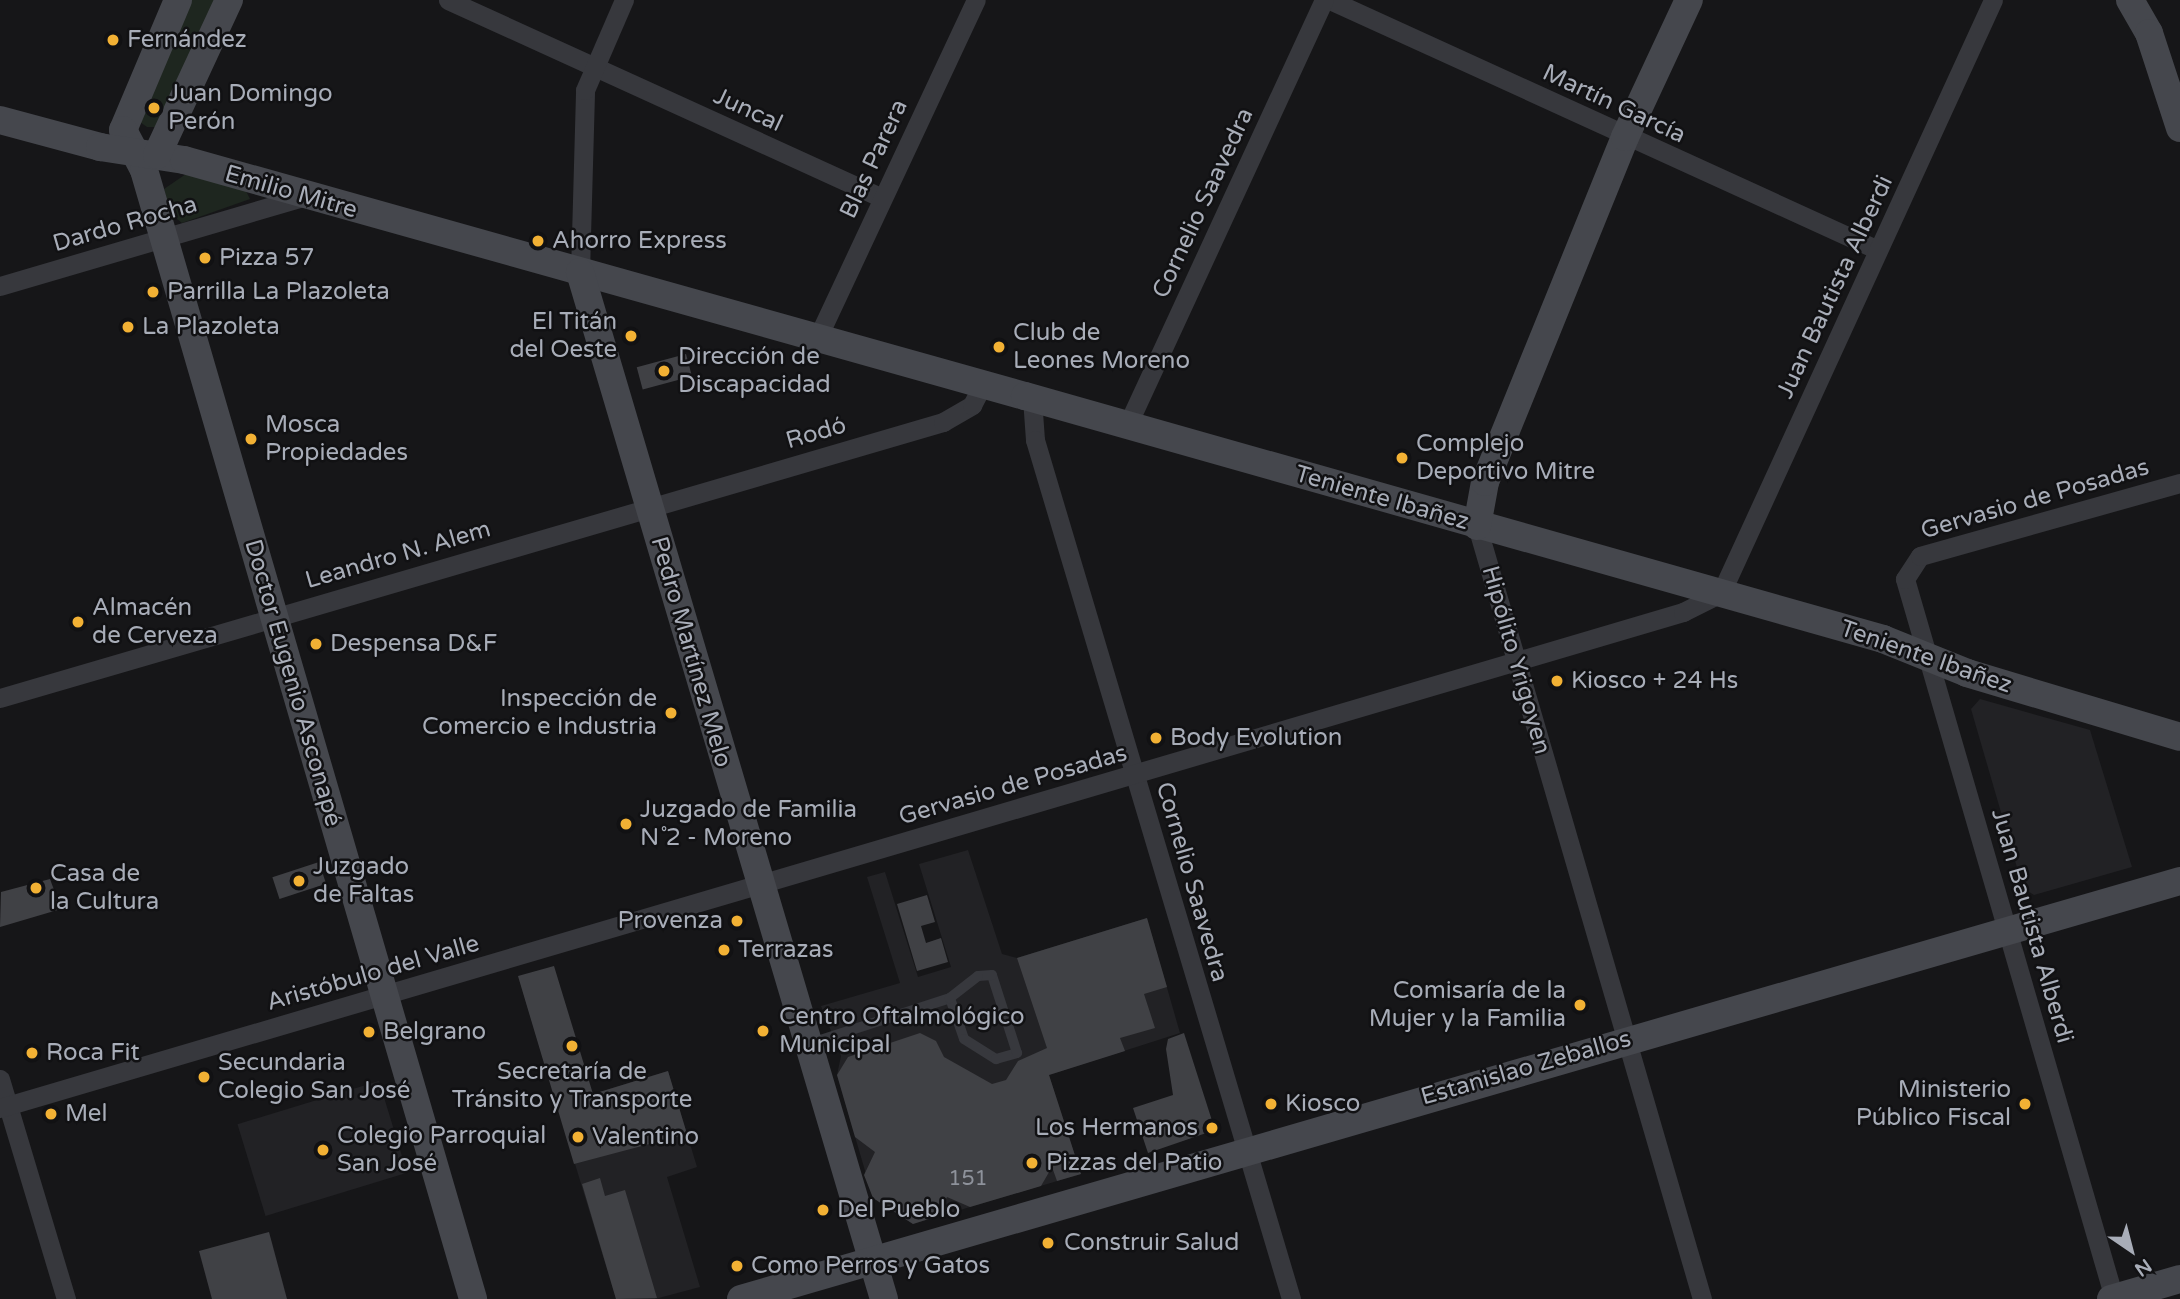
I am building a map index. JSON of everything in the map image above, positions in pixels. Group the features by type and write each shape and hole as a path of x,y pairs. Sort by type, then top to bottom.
{"street":[{"path":"143,153 126,115 178,0"},
{"path":"143,153 229,0"},
{"name":"Juncal","path":"448,0 882,198"},
{"name":"Pedro Martínez Melo","path":"624,0 593,66 582,111 580,272 884,1299"},
{"name":"Blas Parera","path":"817,339 976,0"},
{"name":"Cornelio Saavedra","path":"1127,426 1324,0"},
{"name":"Martín García","path":"1330,0 1625,137 1878,250"},
{"name":"Hipólito Yrigoyen","path":"1689,0 1625,137 1485,482 1477,526 1702,1299"},
{"name":"Juan Bautista Alberdi","path":"1721,593 1993,0"},
{"path":"2130,0 2172,73 2180,128"},
{"name":"Emilio Mitre","path":"0,120 143,153 580,272"},
{"name":"Doctor Eugenio Asconapé","path":"143,153 145,170 164,238 473,1299"},
{"name":"Dardo Rocha","path":"0,286 303,197"},
{"name":"Teniente Ibañez","path":"580,272 1721,593 2180,737"},
{"name":"Rodó","path":"649,508 943,422 972,405 983,384"},
{"name":"Cornelio Saavedra","path":"1032,398 1035,440 1291,1299"},
{"name":"Gervasio de Posadas","path":"1907,568 1920,556 2180,483"},
{"name":"Leandro N. Alem","path":"0,698 649,508"},
{"name":"Juan Bautista Alberdi","path":"1907,568 1928,657 2113,1298"},
{"name":"Gervasio de Posadas","path":"760,885 1684,612 1721,593"},
{"name":"Estanislao Zeballos","path":"741,1299 1627,1039 2180,881"},
{"name":"Aristóbulo del Valle","path":"4,1107 760,885"},
{"path":"0,1079 4,1107 66,1299"},
{"path":"2113,1298 2180,1279"}],"lane":[{"path":"810,1043 950,999 978,976 992,975 1017,1053 996,1059 964,1039 950,999"}],"shaded area":[{"path":"189,0 219,0 157,127 147,127 137,120"},
{"path":"186,174 245,189 250,199 182,223 171,214 164,189"},
{"path":"1980,699 2090,730 2132,867 2034,895 2023,888 1971,709"},
{"path":"968,850 1002,954 1017,958 1147,918 1180,1033 1049,1075 1081,1174 913,1224 873,1198 837,1075 841,1056 821,1006 900,983 867,877 885,872 918,977 951,967 919,864"},
{"path":"518,976 593,1094 668,1071 697,1167 667,1177 700,1287 655,1299 616,1299"},
{"name":"Colegio Parroquial San José","path":"379,1081 407,1173 266,1216 237,1124"}],"building":[{"name":"Dirección de Discapacidad","path":"686,354 692,376 643,389 637,367"},
{"name":"Juzgado de Faltas","path":"319,862 326,884 280,899 272,877"},
{"path":"50,879 61,909 0,927 1,892"},
{"path":"927,895 935,922 921,926 926,943 941,938 948,962 917,971 897,904"},
{"path":"1147,918 1167,987 1144,994 1155,1028 1120,1038 1125,1051 1049,1075 1081,1174 1057,1181 1052,1167 1041,1186 970,1207 947,1197 938,1216 913,1224 873,1198 864,1175 875,1152 855,1137 837,1075 848,1057 920,1033 936,1041 944,1057 992,1084 1006,1080 1018,1061 1047,1048 1017,958"},
{"path":"554,966 593,1094 668,1071 687,1134 574,1164 518,976"},
{"path":"1184,1033 1215,1130 1148,1153 1133,1108 1173,1095 1166,1049 1168,1039"},
{"path":"600,1178 605,1196 625,1190 657,1298 616,1299 582,1184"},
{"path":"269,1232 287,1299 212,1299 199,1251"}],"place":[{"name":"Fernández","path":"113,40"},
{"name":"Juan Domingo Perón","path":"154,108"},
{"name":"Ahorro Express","path":"538,241"},
{"name":"Pizza 57","path":"205,258"},
{"name":"Parrilla La Plazoleta","path":"153,292"},
{"name":"La Plazoleta","path":"128,327"},
{"name":"El Titán del Oeste","path":"631,336"},
{"name":"Club de Leones Moreno","path":"999,347"},
{"name":"Dirección de Discapacidad","path":"664,371"},
{"name":"Mosca Propiedades","path":"251,439"},
{"name":"Complejo Deportivo Mitre","path":"1402,458"},
{"name":"Almacén de Cerveza","path":"78,622"},
{"name":"Despensa D&F","path":"316,644"},
{"name":"Kiosco + 24 Hs","path":"1557,681"},
{"name":"Inspección de Comercio e Industria","path":"671,713"},
{"name":"Body Evolution","path":"1156,738"},
{"name":"Juzgado de Familia N˚2 - Moreno","path":"626,824"},
{"name":"Juzgado de Faltas","path":"299,881"},
{"name":"Casa de la Cultura","path":"36,888"},
{"name":"Provenza","path":"737,921"},
{"name":"Terrazas","path":"724,950"},
{"name":"Comisaría de la Mujer y la Familia","path":"1580,1005"},
{"name":"Centro Oftalmológico Municipal","path":"763,1031"},
{"name":"Belgrano","path":"369,1032"},
{"name":"Secretaría de Tránsito y Transporte","path":"572,1046"},
{"name":"Roca Fit","path":"32,1053"},
{"name":"Secundaria Colegio San José","path":"204,1077"},
{"name":"Kiosco","path":"1271,1104"},
{"name":"Ministerio Público Fiscal","path":"2025,1104"},
{"name":"Mel","path":"51,1114"},
{"name":"Los Hermanos","path":"1212,1128"},
{"name":"Valentino","path":"578,1137"},
{"name":"Colegio Parroquial San José","path":"323,1150"},
{"name":"Pizzas del Patio","path":"1032,1163"},
{"name":"Del Pueblo","path":"823,1210"},
{"name":"Construir Salud","path":"1048,1243"},
{"name":"Como Perros y Gatos","path":"737,1266"}]}
